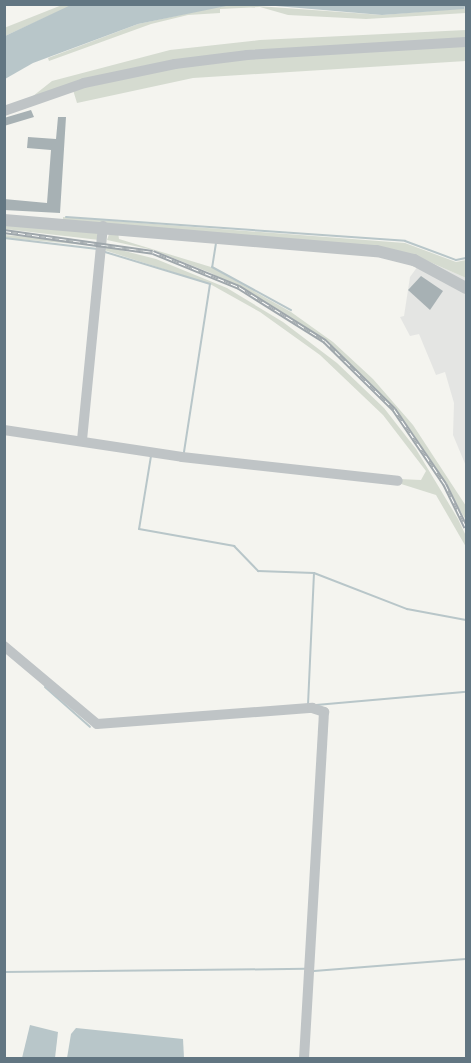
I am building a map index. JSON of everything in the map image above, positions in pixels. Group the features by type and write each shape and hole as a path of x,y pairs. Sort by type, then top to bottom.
{"street":[{"path":"4,111 84,83 184,62 466,42"},
{"path":"4,220 103,226 377,251 414,260 466,288"},
{"path":"82,440 103,226"},
{"path":"4,430 82,440 182,457 398,481"},
{"path":"4,646 97,724 312,708 324,712 304,1059"}],"shaded area":[{"path":"73,4 231,5 138,24 33,63 5,79 5,36"},
{"path":"231,4 382,15 466,8 466,13 366,19 288,15 260,7 220,9 220,13 188,15 151,24 49,61 48,58 138,24"},
{"path":"466,4 464,9 382,15 264,5"},
{"path":"62,5 73,5 5,36 4,28"},
{"path":"466,30 466,40 246,53 28,100 52,81 170,50 260,40"},
{"path":"466,44 466,61 193,78 77,103 73,90 204,62"},
{"path":"63,217 405,243 456,262 466,260 466,278 423,259 63,221"},
{"path":"4,224 97,232 99,240 5,229"},
{"path":"118,232 119,239 211,267 291,312 333,342 373,379 413,425 466,506 466,520 411,431 368,382 324,343 283,313 211,273 153,250 107,240 109,234"},
{"path":"4,235 75,241 99,246 5,238"},
{"path":"105,246 156,259 227,288 283,322 337,363 384,408 416,449 458,519 466,536 466,547 436,495 398,483 399,479 421,480 426,471 383,415 320,355 260,312 210,284 104,250"},
{"path":"423,259 466,278 466,466 453,435 454,403 445,372 436,375 419,334 410,336 400,317 404,316 410,277"},
{"path":"30,1025 58,1032 55,1058 22,1058"},
{"path":"76,1028 183,1039 184,1058 67,1058 71,1034"}],"building":[{"path":"31,110 34,117 4,126 4,118"},
{"path":"58,117 66,117 60,213 4,210 4,199 47,203 51,150 27,148 28,137 56,139"},
{"path":"421,276 443,291 430,310 408,290"}],"waterway":[{"path":"66,217 405,241 456,260 466,258"},
{"path":"4,238 97,249"},
{"path":"216,243 212,267 291,310"},
{"path":"105,252 210,284 184,452"},
{"path":"151,456 139,529 234,546 258,571 314,573 407,609 466,620"},
{"path":"308,705 314,573"},
{"path":"45,687 90,727"},
{"path":"316,705 466,692"},
{"path":"314,971 466,959"},
{"path":"4,972 305,969"}],"railway":[{"path":"4,231 153,252 239,287 325,341 394,409 445,484 466,527"}]}
